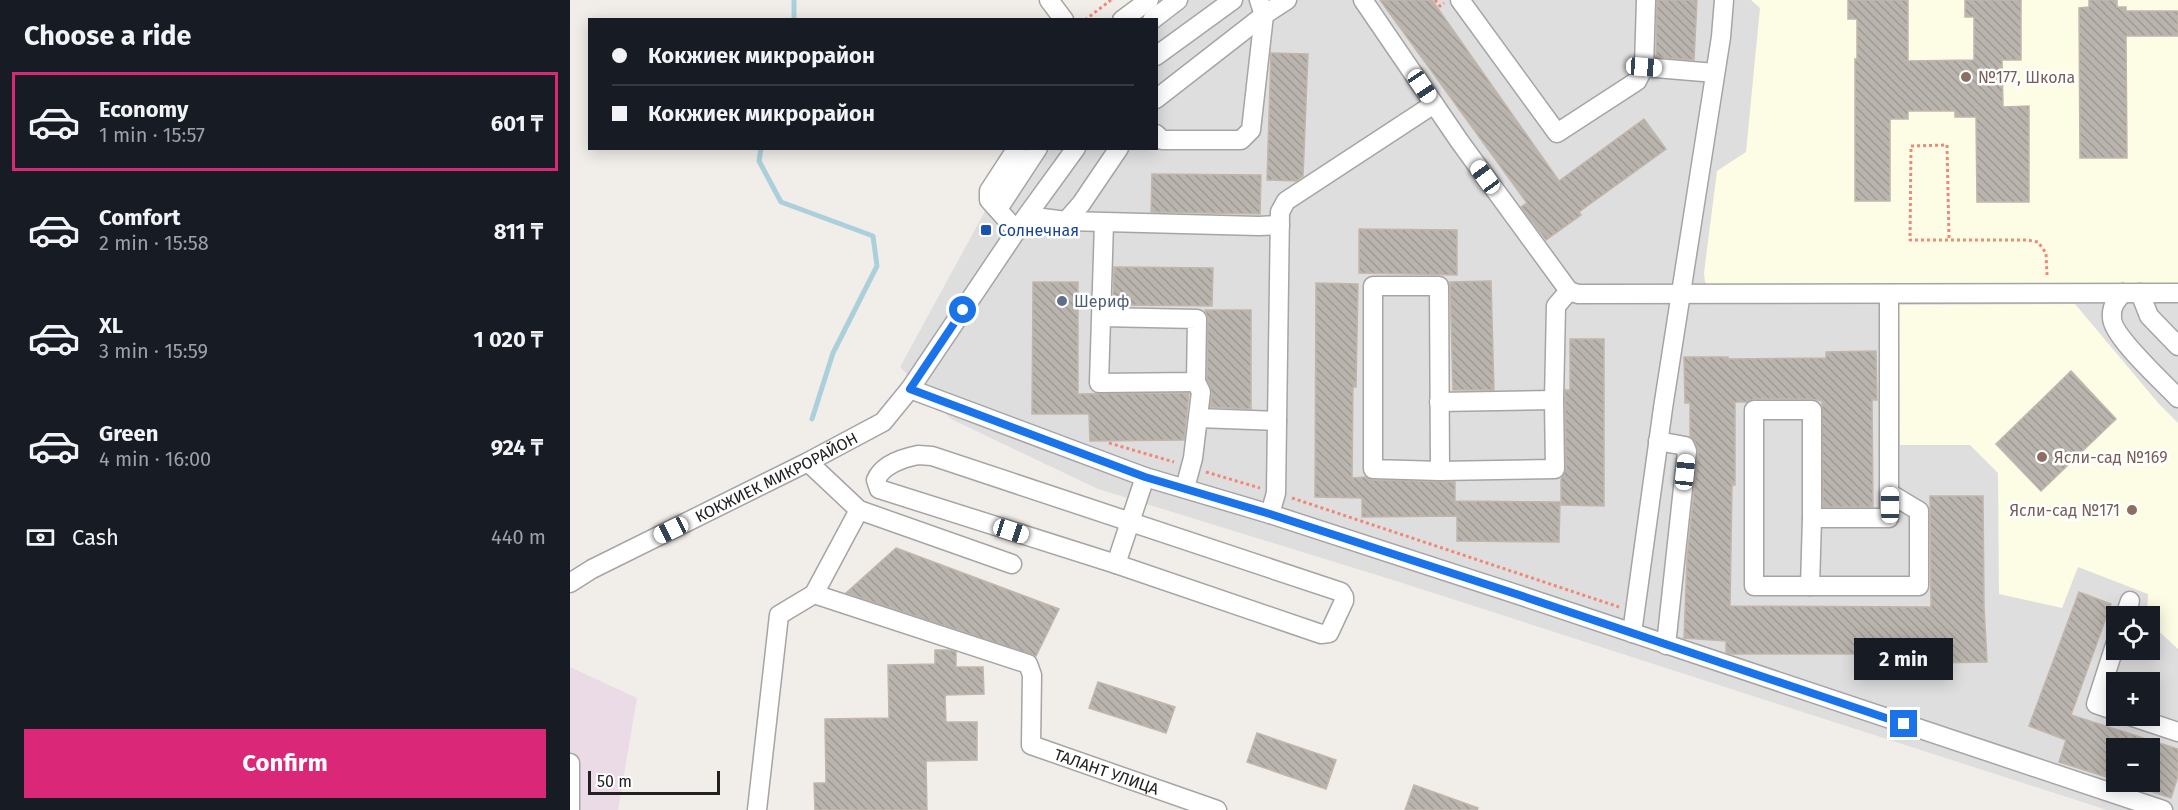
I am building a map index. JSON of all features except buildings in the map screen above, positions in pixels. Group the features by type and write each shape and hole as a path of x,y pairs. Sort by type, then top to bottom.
{"street":[{"path":"1049,0 1062,18"},
{"path":"1125,18 1149,0"},
{"path":"1155,18 1178,0"},
{"path":"1158,55 1233,0"},
{"path":"1158,97 1261,8 1287,0"},
{"path":"1363,0 1434,104 1569,291 1578,294 1681,295 2178,293"},
{"path":"1460,0 1557,133 1637,81 1644,67 1647,0"},
{"path":"1632,633 1658,441 1715,73 1724,0"},
{"path":"1158,136 1162,140 1241,140 1251,130 1261,8"},
{"path":"1644,67 1715,73"},
{"path":"1270,514 1276,493 1280,212 1286,201 1434,104"},
{"path":"1016,150 989,191 990,200 998,209 1022,224 1066,221 1280,225"},
{"path":"998,209 1037,150"},
{"name":"КОКЖИЕК МИКРОРАЙОН","path":"570,583 592,569 808,462 883,422 910,389 1075,150"},
{"path":"1066,221 1081,204 1118,150"},
{"path":"1104,222 1099,383 1196,382"},
{"path":"1440,471 1439,286 1372,286 1372,469 1440,471 1555,469 1556,306 1569,291"},
{"path":"2132,293 2178,346"},
{"path":"2132,293 2113,304 2111,320 2120,337 2178,398"},
{"path":"1812,518 1890,518 1890,294"},
{"path":"1101,317 1197,319 1196,382 1201,392 1191,467 1185,488"},
{"path":"910,389 1145,477 1270,514 2163,810"},
{"path":"1439,402 1554,400"},
{"path":"1810,586 1812,410 1754,410 1754,586 1810,586 1919,586 1919,511 1890,493"},
{"path":"1198,418 1277,421"},
{"path":"1658,441 1684,446 1687,451 1666,645"},
{"path":"918,454 932,456 1341,592 1344,601 1329,633 1321,634 1116,564 884,491 876,484 878,476 893,463 905,457 918,454"},
{"path":"808,462 859,510 1012,564"},
{"path":"1116,564 1145,477"},
{"path":"757,810 779,615 814,594 859,510"},
{"name":"ТАЛАНТ УЛИЦА","path":"814,594 1028,664 1032,675 1031,746 1167,801 1217,810"},
{"path":"2106,673 2096,704 2106,708"},
{"path":"2160,726 2178,732"},
{"path":"570,763 570,810"}],"path":[{"path":"1088,18 1111,0"},
{"path":"1949,238 1947,145 1911,146 1910,240 1949,238 2038,242 2046,253 2047,293"},
{"path":"1098,459 1106,444 1113,443 1276,493 1635,612"}],"shaded area":[{"path":"1172,0 2178,0 2178,810 2107,810 1393,580 1098,489 951,419 900,367 1018,150 1158,150 1158,18"},
{"name":"№177, Школа","path":"1751,0 2178,0 2178,289 1710,287 1705,282 1704,273 1717,171 1746,152 1760,8"},
{"name":"Ясли-сад №169","path":"2075,304 2159,404 2178,423 2178,649 2160,632 2160,606 2147,606 2148,594 2078,567 2062,608 1999,594 1998,473 1970,445 1900,445 1899,305"},
{"path":"570,667 637,698 618,810 570,810"}],"waterway":[{"path":"794,0 794,18"},
{"path":"761,150 759,161 781,202 873,236 877,266 833,353 812,419"}],"place":[{"name":"№177, Школа","path":"1966,77"},
{"name":"Солнечная","path":"986,230"},
{"name":"Шериф","path":"1062,301"},
{"name":"Ясли-сад №169","path":"2042,457"},
{"name":"Ясли-сад №171","path":"2132,510"}],"route":[{"path":"963,310 910,389 1145,477 1270,514 1904,724"}]}
